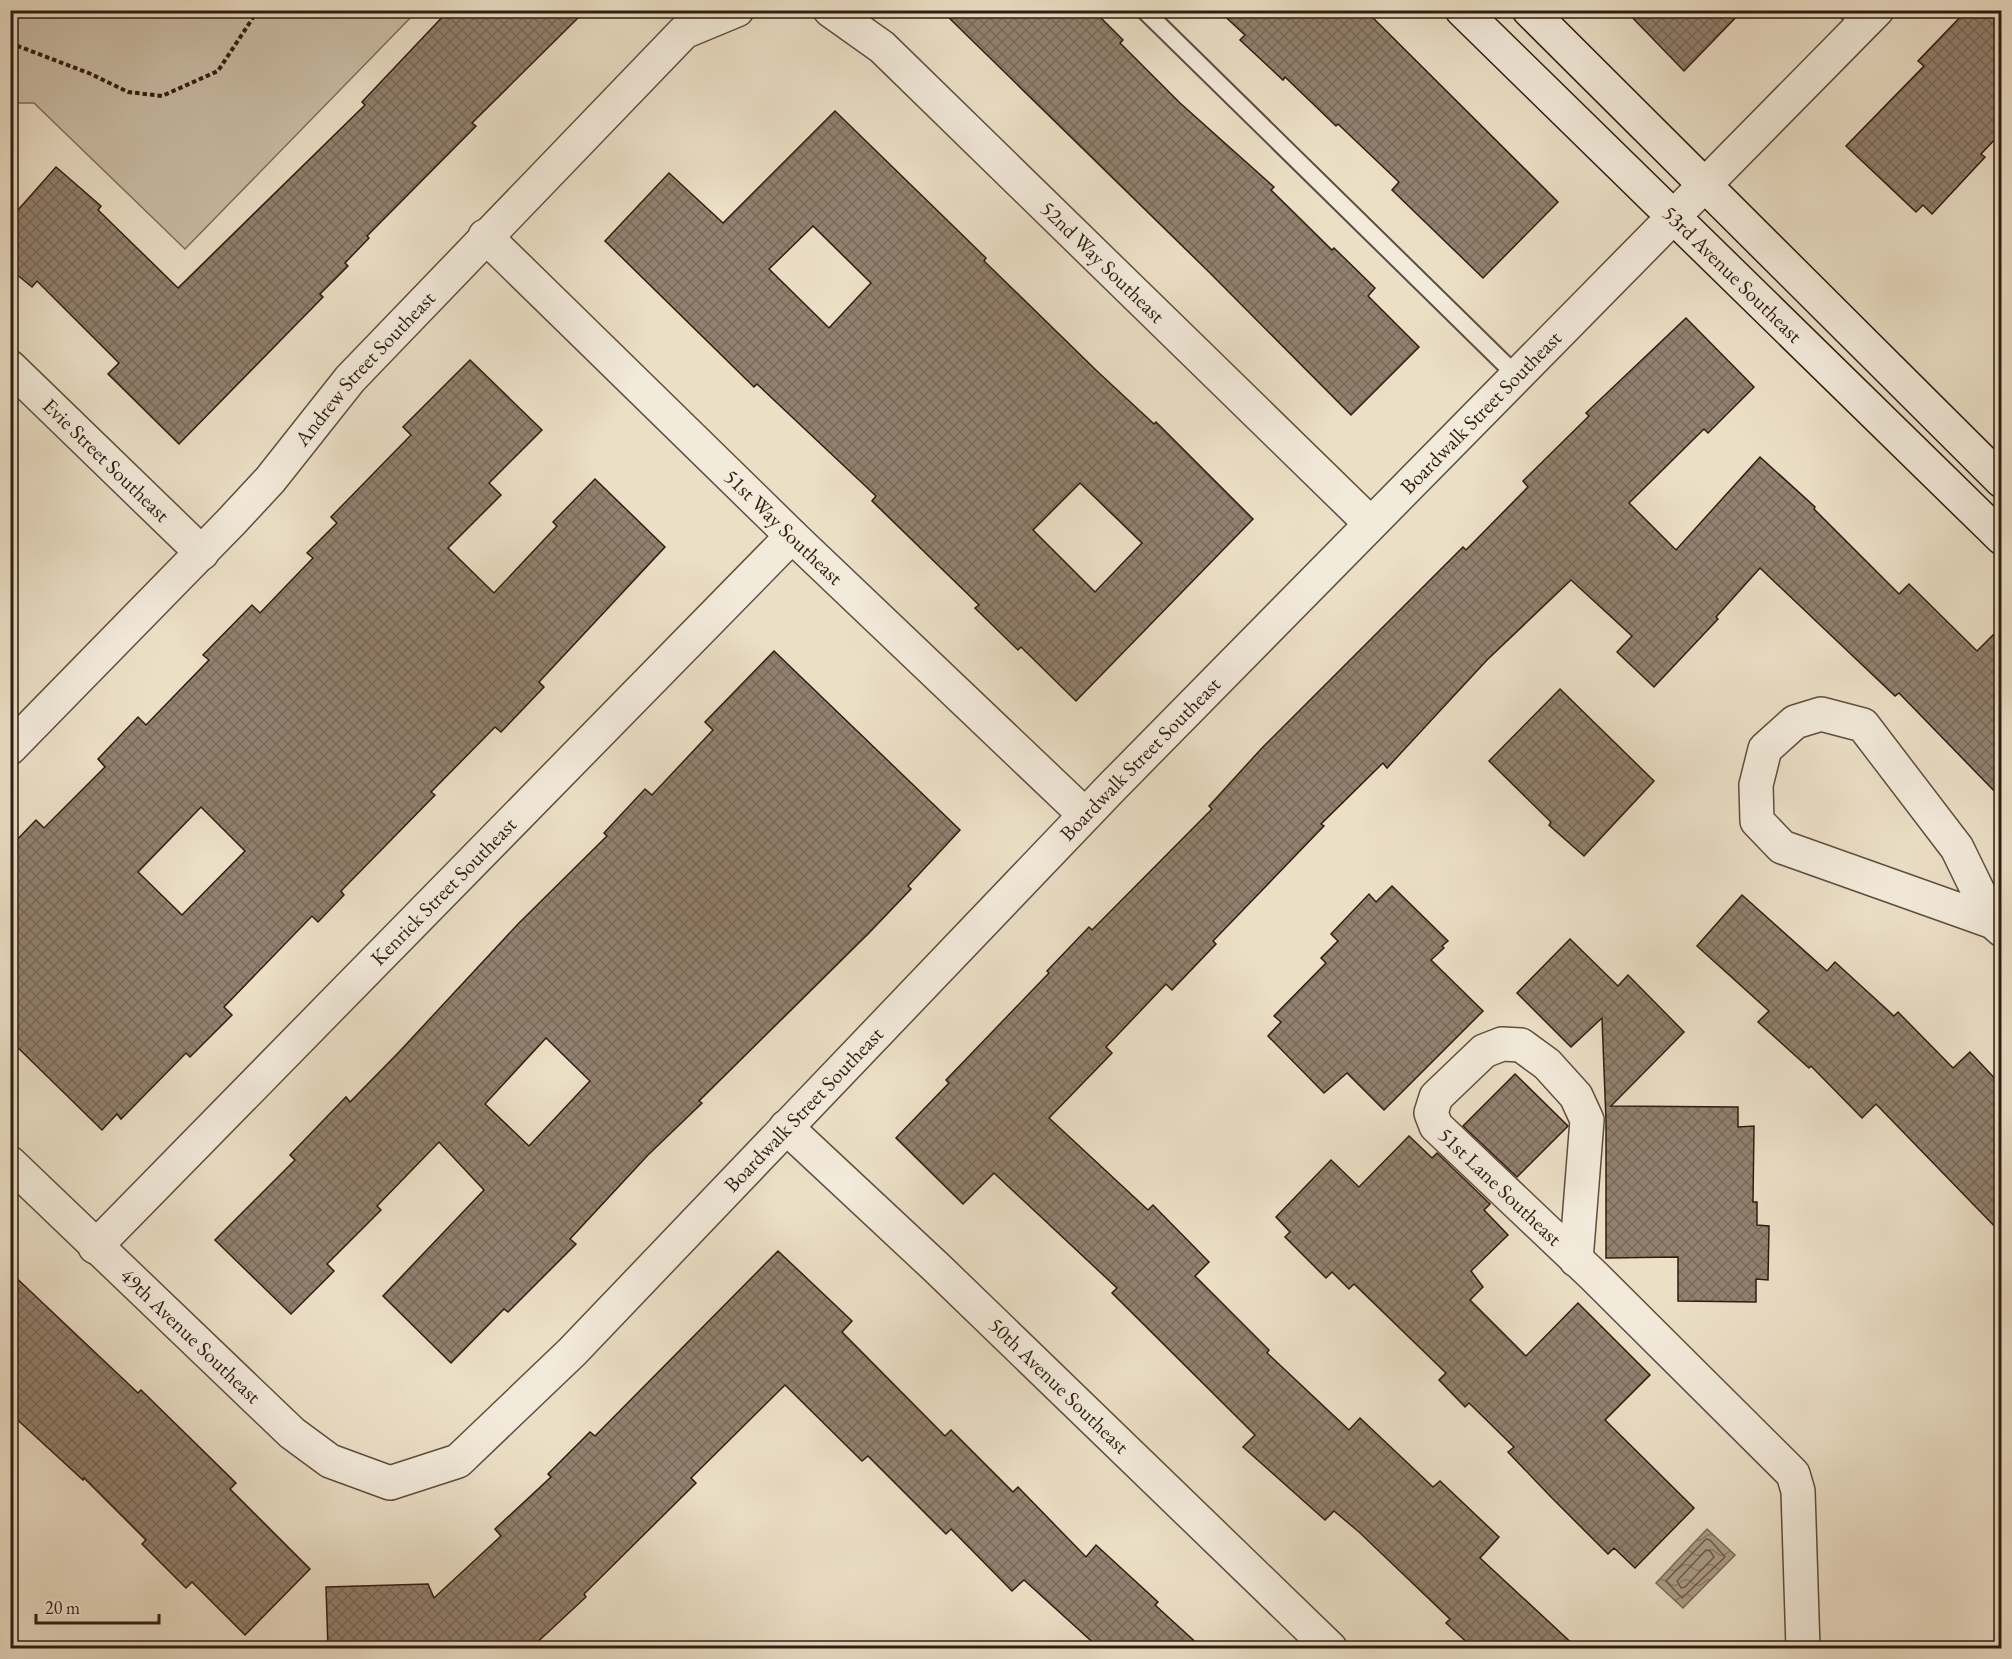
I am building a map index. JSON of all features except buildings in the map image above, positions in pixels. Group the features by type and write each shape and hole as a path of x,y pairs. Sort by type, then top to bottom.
{"street":[{"name":"Andrew Street Southeast","path":"10,748 202,553 270,480 350,379 485,236 684,32 737,10"},
{"name":"52nd Way Southeast","path":"830,10 882,46 1370,524"},
{"name":"53rd Avenue Southeast","path":"1462,10 2001,538"},
{"name":"53rd Avenue Southeast","path":"1529,10 2001,481"},
{"name":"Boardwalk Street Southeast","path":"390,1483 458,1461 572,1352 1085,815 1370,524 1518,377 1671,217 1749,142 1862,16"},
{"name":"51st Way Southeast","path":"485,236 792,536 1085,815"},
{"name":"Evie Street Southeast","path":"10,367 202,553"},
{"name":"Kenrick Street Southeast","path":"95,1247 792,536"},
{"path":"1821,714 1863,724 1957,848 1997,926 1782,847 1757,821 1756,785 1765,749 1795,722 1821,714"},
{"name":"51st Lane Southeast","path":"1576,1260 1587,1120 1576,1096 1547,1064 1521,1045 1502,1044 1484,1051 1436,1096 1431,1113 1436,1126 1793,1474 1798,1491 1803,1648"},
{"name":"50th Avenue Southeast","path":"786,1127 937,1268 1330,1648"},
{"name":"49th Avenue Southeast","path":"10,1163 95,1247 292,1433 330,1461 390,1483"}],"lane":[{"path":"1144,10 1518,377"}],"path":[{"path":"10,43 91,74 128,92 162,96 218,71 258,10"}],"shaded area":[{"path":"11,10 417,11 185,249 34,103 11,103"}],"water":[{"path":"1707,1529 1735,1555 1683,1608 1656,1583"}]}
